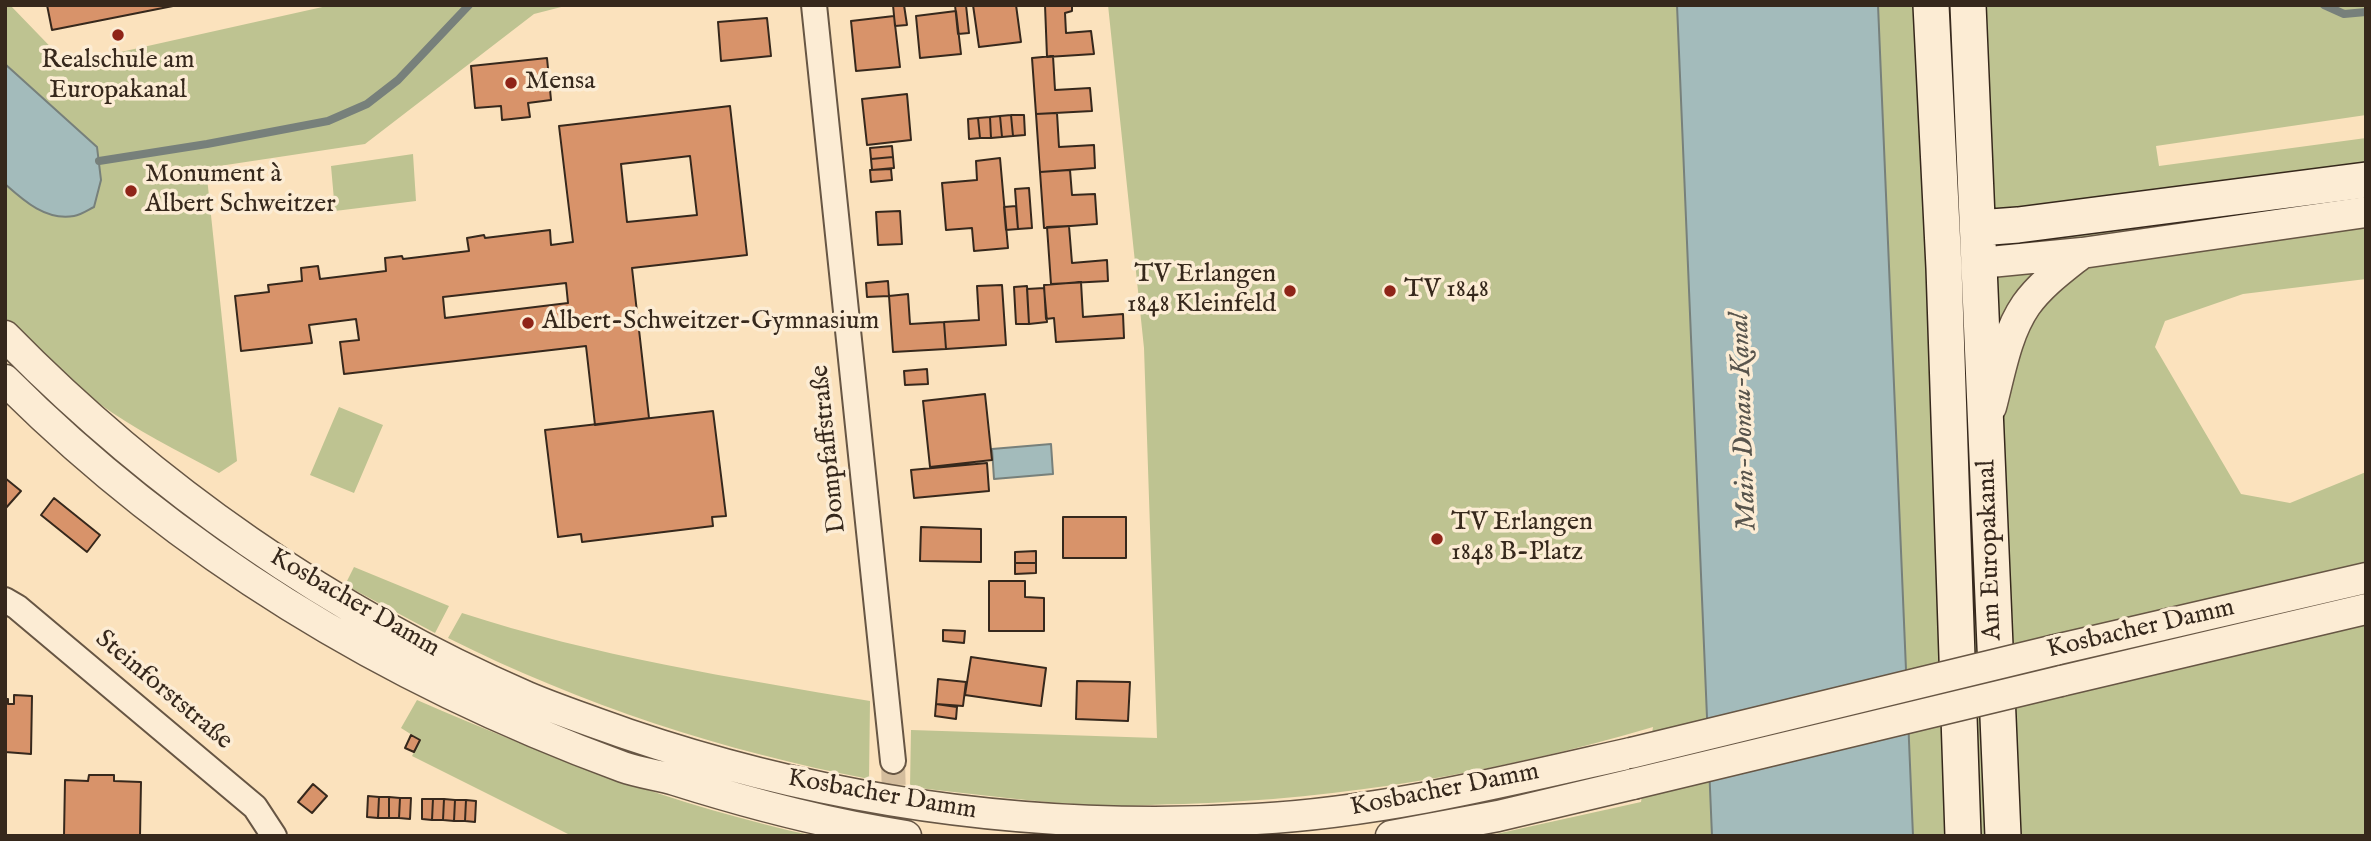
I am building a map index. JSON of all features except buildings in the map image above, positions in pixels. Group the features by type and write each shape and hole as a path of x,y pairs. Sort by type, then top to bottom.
{"main road":[{"name":"Am Europakanal","path":"1931,5 1986,423 2003,836"},
{"name":"Am Europakanal","path":"1963,836 1961,247 1968,5"},
{"path":"1961,247 2018,225 2366,180"}],"street":[{"name":"Dompfaffstraße","path":"814,5 893,761"},
{"path":"1961,247 2082,253 2366,212"},
{"path":"1986,423 2010,336 2022,313 2050,278 2082,253"},
{"name":"Kosbacher Damm","path":"5,336 61,391 178,490 306,580 383,625 529,698 668,748 784,780 906,804 1003,816 1129,823 1211,821 1304,816 1458,793 2366,578"},
{"name":"Kosbacher Damm","path":"5,380 44,419 104,471 253,583 318,624 453,697 537,734 627,768 824,822 906,836"},
{"name":"Steinforststraße","path":"5,600 17,607 255,807 274,836"},
{"name":"Kosbacher Damm","path":"1391,836 1498,816 2366,609"}],"green space":[{"path":"5,5 10,5 67,64 327,6 569,5 534,14 365,144 206,168 237,461 219,473 141,431 97,402 38,351 5,318"},
{"name":"TV 1848","path":"1108,5 1677,5 1712,836 1487,836 1641,802 1653,727 1538,757 1421,781 1244,801 1105,806 1032,801 910,787 911,730 1157,738 1144,348"},
{"path":"1878,5 2366,5 2366,115 2156,146 2159,166 2366,138 2366,169 2162,195 2119,261 2366,228 2366,279 2243,294 2165,321 2155,347 2241,494 2290,503 2366,472 2366,836 1913,836"},
{"path":"413,154 416,201 335,211 331,166"},
{"path":"339,407 383,425 354,493 310,475"},
{"path":"354,567 449,606 435,633 345,585"},
{"path":"462,613 613,654 870,701 869,779 760,755 707,740 602,705 550,684 448,638"},
{"path":"417,700 612,778 712,810 814,836 572,836 412,756 420,740 401,728"}],"water":[{"name":"Main-Donau-Kanal","path":"1677,5 1878,5 1913,836 1712,836"},
{"path":"5,64 97,147 101,180 94,207 77,215 54,216 28,203 5,184"},
{"path":"1051,444 1053,474 994,479 992,449"}],"waterway":[{"path":"99,161 328,121 367,104 398,80 469,5"},
{"path":"2324,5 2344,14 2366,12"}],"tunnel":[{"path":"893,761 895,836"}],"place":[{"name":"Realschule am Europakanal","path":"118,35"},
{"name":"Mensa","path":"511,83"},
{"name":"Monument à Albert Schweitzer","path":"131,191"},
{"name":"TV Erlangen 1848 Kleinfeld","path":"1290,291"},
{"name":"TV 1848","path":"1390,291"},
{"name":"Albert-Schweitzer-Gymnasium","path":"528,323"},
{"name":"TV Erlangen 1848 B-Platz","path":"1437,539"}]}
